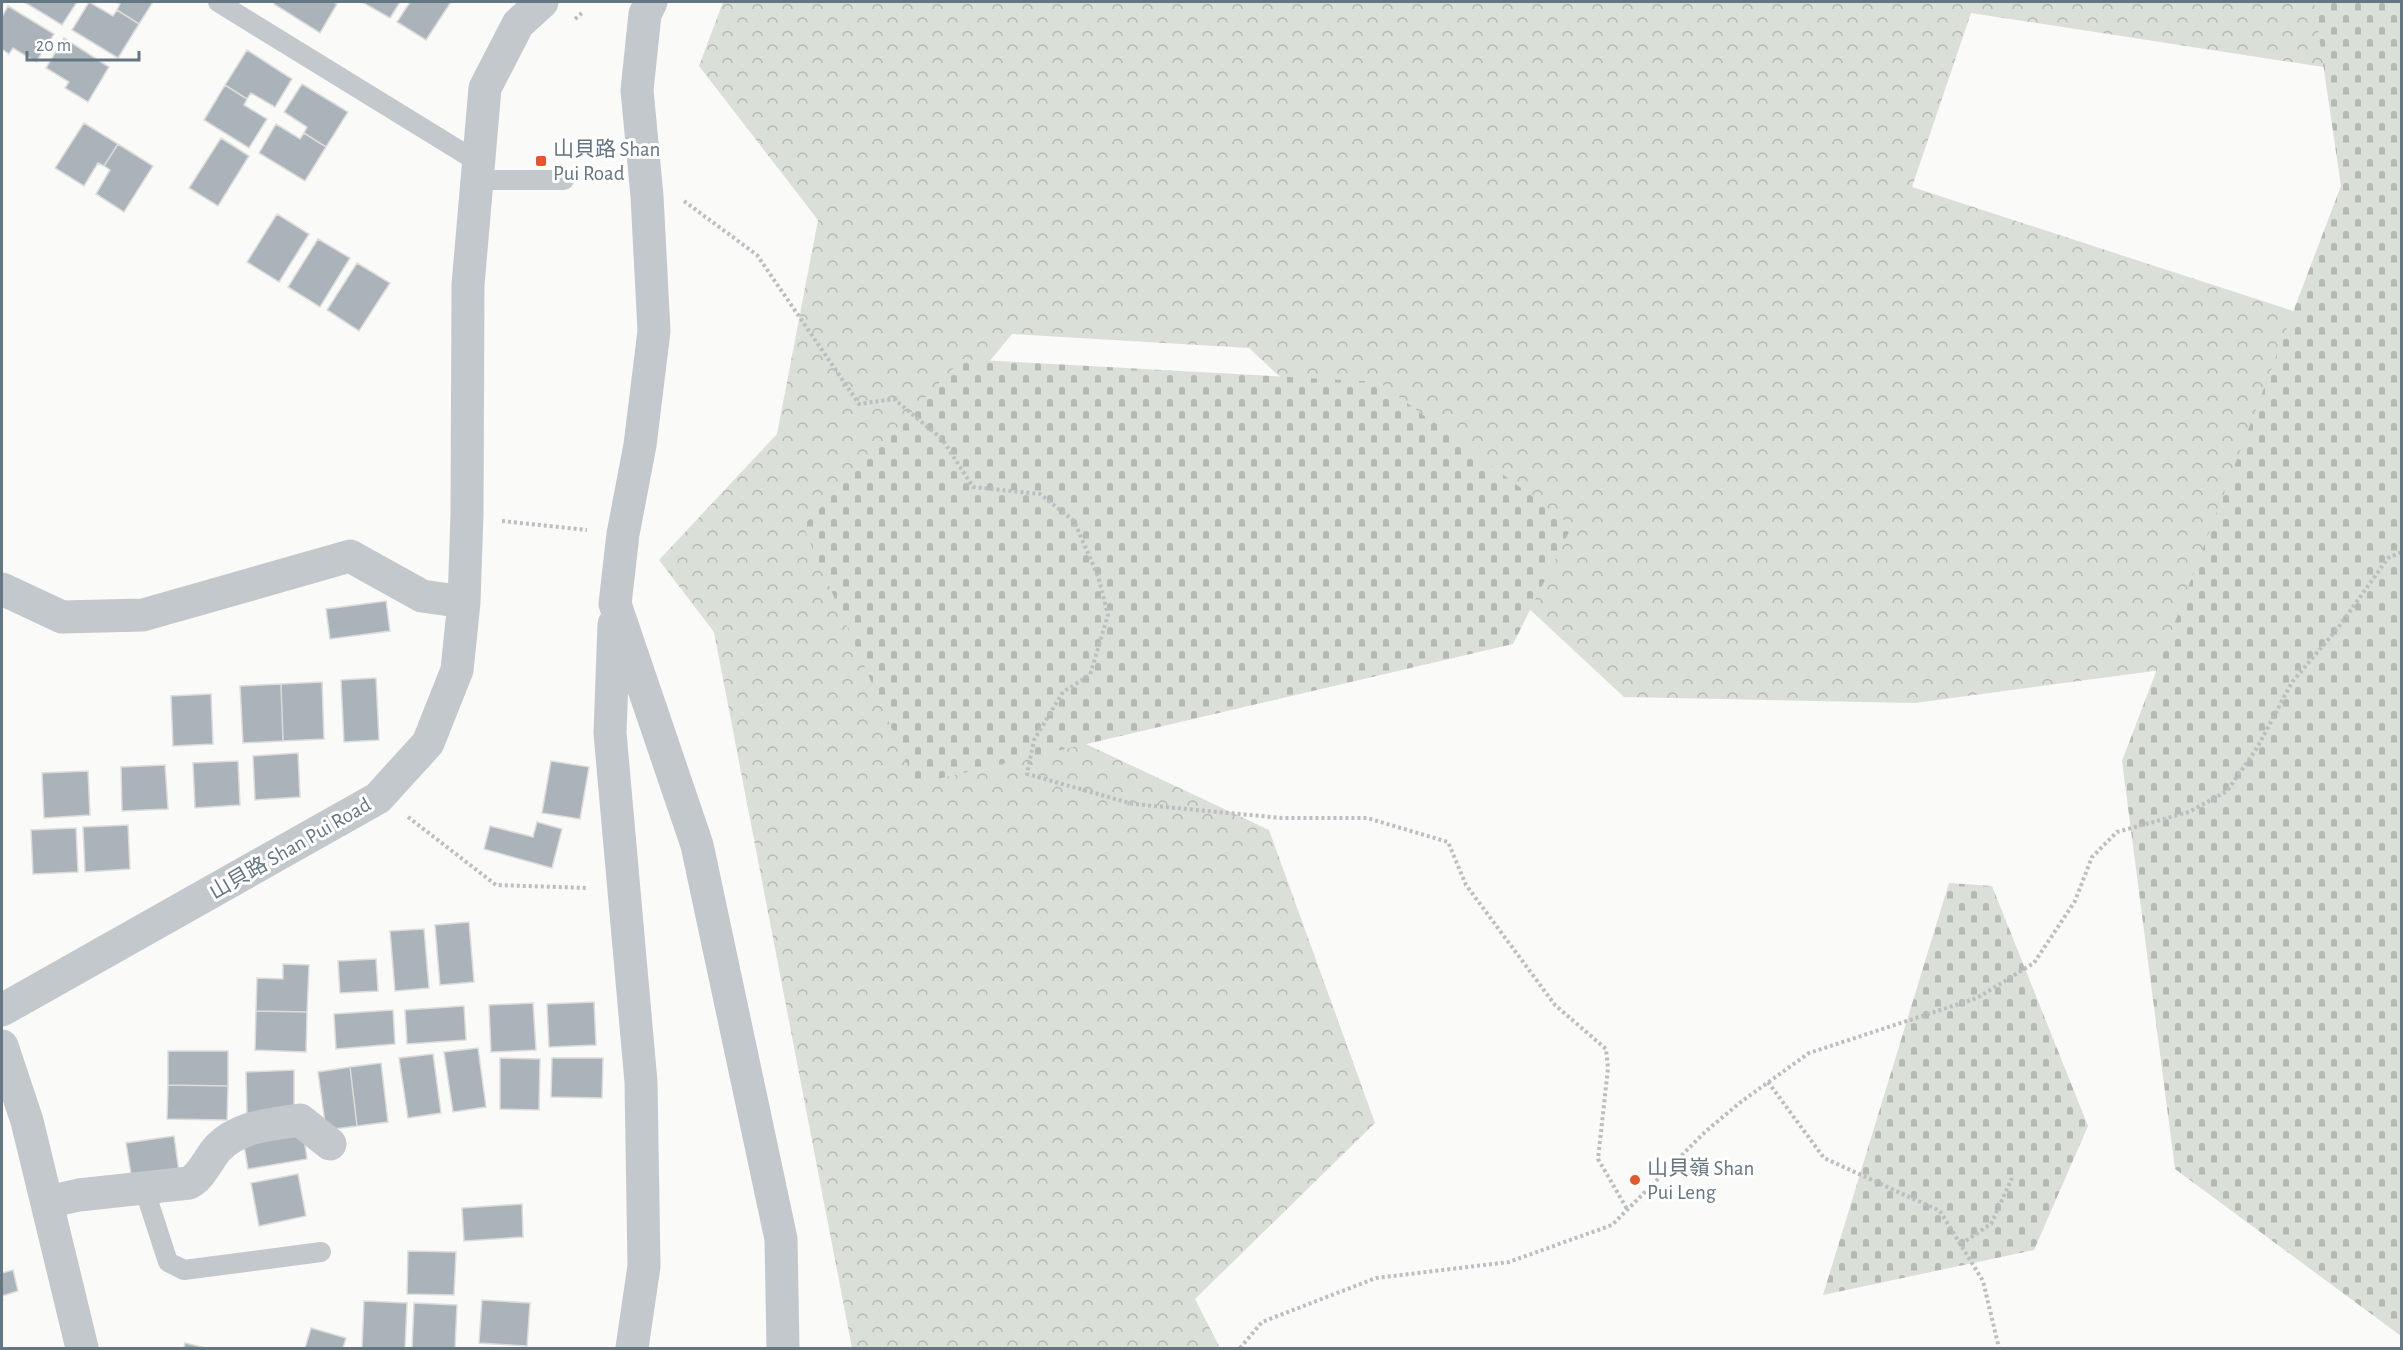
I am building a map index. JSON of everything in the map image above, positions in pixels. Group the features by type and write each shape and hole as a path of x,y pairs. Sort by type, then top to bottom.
{"street":[{"name":"山貝路 Shan Pui Road","path":"2,1010 378,798 429,743 457,670 464,602 468,503 468,285 484,88 518,24 542,2"},
{"path":"632,1348 644,1266 642,1082 610,733 615,604 623,534 640,445 654,331 645,172 637,90 645,14 651,2"},
{"path":"2,590 62,617 143,615 350,556 422,596 464,602"},
{"path":"615,604 697,845 781,1239 783,1348"},
{"path":"2,1046 27,1121 82,1348"},
{"path":"47,1202 79,1195 189,1183 196,1179 220,1146 246,1129 300,1120 330,1144"}],"lane":[{"path":"218,2 477,171 564,180"},
{"path":"144,1188 168,1262 184,1270 321,1252"}],"path":[{"path":"645,172 757,255 859,404 894,399 942,439 973,488 1040,494 1074,521 1098,576 1108,615 1090,675 1063,692 1034,740 1027,774 1133,804 1282,818 1367,818 1448,842 1466,885 1548,996 1555,1005 1606,1050 1608,1068 1598,1159 1627,1209"},
{"path":"492,520 623,534"},
{"path":"1239,1348 1262,1322 1376,1278 1509,1262 1612,1224 1706,1131 1809,1053 1977,998 2034,963 2075,901 2092,857 2117,832 2189,812 2227,791 2257,748 2292,682 2338,628 2388,558 2402,552"},
{"path":"407,816 496,885 625,889"},
{"path":"1768,1082 1824,1158 1940,1211 1983,1281 1999,1348"},
{"path":"1960,1244 1991,1224 2012,1178"}],"green space":[{"path":"723,2 2401,2 2401,79 1971,13 1912,187 2333,324 2214,663 1915,703 1624,697 1249,348 1012,334 832,552 941,676 1269,830 1375,1123 1195,1299 1220,1348 852,1348 714,632 659,560 777,434 818,220 699,66"},
{"path":"2314,2 2401,2 2401,1336 2175,1169 2122,761 2341,186"},
{"path":"962,359 1379,382 1572,526 1513,644 916,784 803,526"},
{"path":"1949,883 1992,886 2088,1126 2034,1250 1823,1295"}],"building":[{"path":"24,2 77,2 62,25"},
{"path":"89,2 113,16 117,10 139,24 118,58 72,30"},
{"path":"116,2 153,2 139,24 117,10 120,4"},
{"path":"275,2 333,2 337,4 320,33 274,4"},
{"path":"362,2 400,2 390,18"},
{"path":"410,2 451,2 426,40 397,22"},
{"path":"8,6 54,34 36,62 13,48 9,54 2,49 2,17"},
{"path":"64,38 109,67 88,102 65,88 69,82 46,68"},
{"path":"247,50 292,79 275,107 251,93 247,99 225,85"},
{"path":"302,84 348,112 326,147 304,133 307,127 284,112"},
{"path":"225,85 247,99 244,105 267,119 249,148 204,120"},
{"path":"84,123 118,144 104,166 98,163 84,186 55,168"},
{"path":"276,124 300,139 304,133 326,147 305,181 259,153"},
{"path":"221,138 249,156 218,206 189,188"},
{"path":"118,144 153,166 124,212 96,194 110,170 104,166"},
{"path":"277,214 309,234 279,282 247,262"},
{"path":"318,239 350,258 320,307 288,287"},
{"path":"357,263 390,283 359,331 327,310"},
{"path":"386,601 390,631 330,639 326,609"},
{"path":"376,678 379,740 344,742 341,680"},
{"path":"322,682 324,739 283,741 281,684"},
{"path":"281,684 283,741 243,743 240,686"},
{"path":"211,694 213,744 173,746 171,696"},
{"path":"298,753 300,797 255,800 253,756"},
{"path":"238,761 240,805 195,808 193,763"},
{"path":"551,761 589,767 580,819 542,813"},
{"path":"165,765 168,809 122,811 121,767"},
{"path":"88,771 90,815 44,818 42,773"},
{"path":"537,822 562,829 552,868 484,849 490,826 533,837"},
{"path":"128,825 130,869 85,872 83,827"},
{"path":"76,828 78,872 33,874 31,830"},
{"path":"469,922 474,982 440,985 435,925"},
{"path":"424,929 429,988 395,991 390,931"},
{"path":"376,959 378,991 340,993 338,961"},
{"path":"283,964 309,965 307,1012 256,1011 257,978 283,979"},
{"path":"594,1002 596,1045 549,1047 547,1004"},
{"path":"533,1003 536,1050 491,1052 489,1005"},
{"path":"464,1006 466,1040 407,1044 405,1010"},
{"path":"393,1010 395,1044 336,1049 334,1014"},
{"path":"256,1011 307,1012 306,1052 255,1050"},
{"path":"478,1048 486,1107 453,1112 444,1052"},
{"path":"168,1051 228,1051 228,1086 168,1085"},
{"path":"433,1054 441,1113 408,1118 399,1058"},
{"path":"500,1058 540,1059 539,1110 500,1109"},
{"path":"552,1058 603,1058 602,1098 551,1097"},
{"path":"381,1063 388,1122 357,1126 350,1067"},
{"path":"350,1067 357,1126 326,1130 318,1072"},
{"path":"294,1070 294,1113 247,1114 246,1072"},
{"path":"168,1085 228,1086 227,1120 167,1119"},
{"path":"302,1125 307,1159 248,1169 242,1134"},
{"path":"174,1136 180,1179 133,1186 126,1143"},
{"path":"298,1174 306,1216 259,1226 251,1183"},
{"path":"522,1204 523,1237 464,1241 462,1208"},
{"path":"408,1251 456,1252 454,1295 407,1294"},
{"path":"13,1270 18,1291 2,1296 2,1273"},
{"path":"482,1300 530,1303 527,1346 479,1343"},
{"path":"364,1301 407,1303 405,1348 362,1348"},
{"path":"414,1303 457,1305 455,1348 412,1348"},
{"path":"311,1328 346,1338 343,1348 305,1348"},
{"path":"185,1343 206,1348 184,1348"}],"place":[{"name":"山貝路 Shan Pui Road","path":"541,161"},
{"name":"山貝嶺 Shan Pui Leng","path":"1635,1180"}]}
